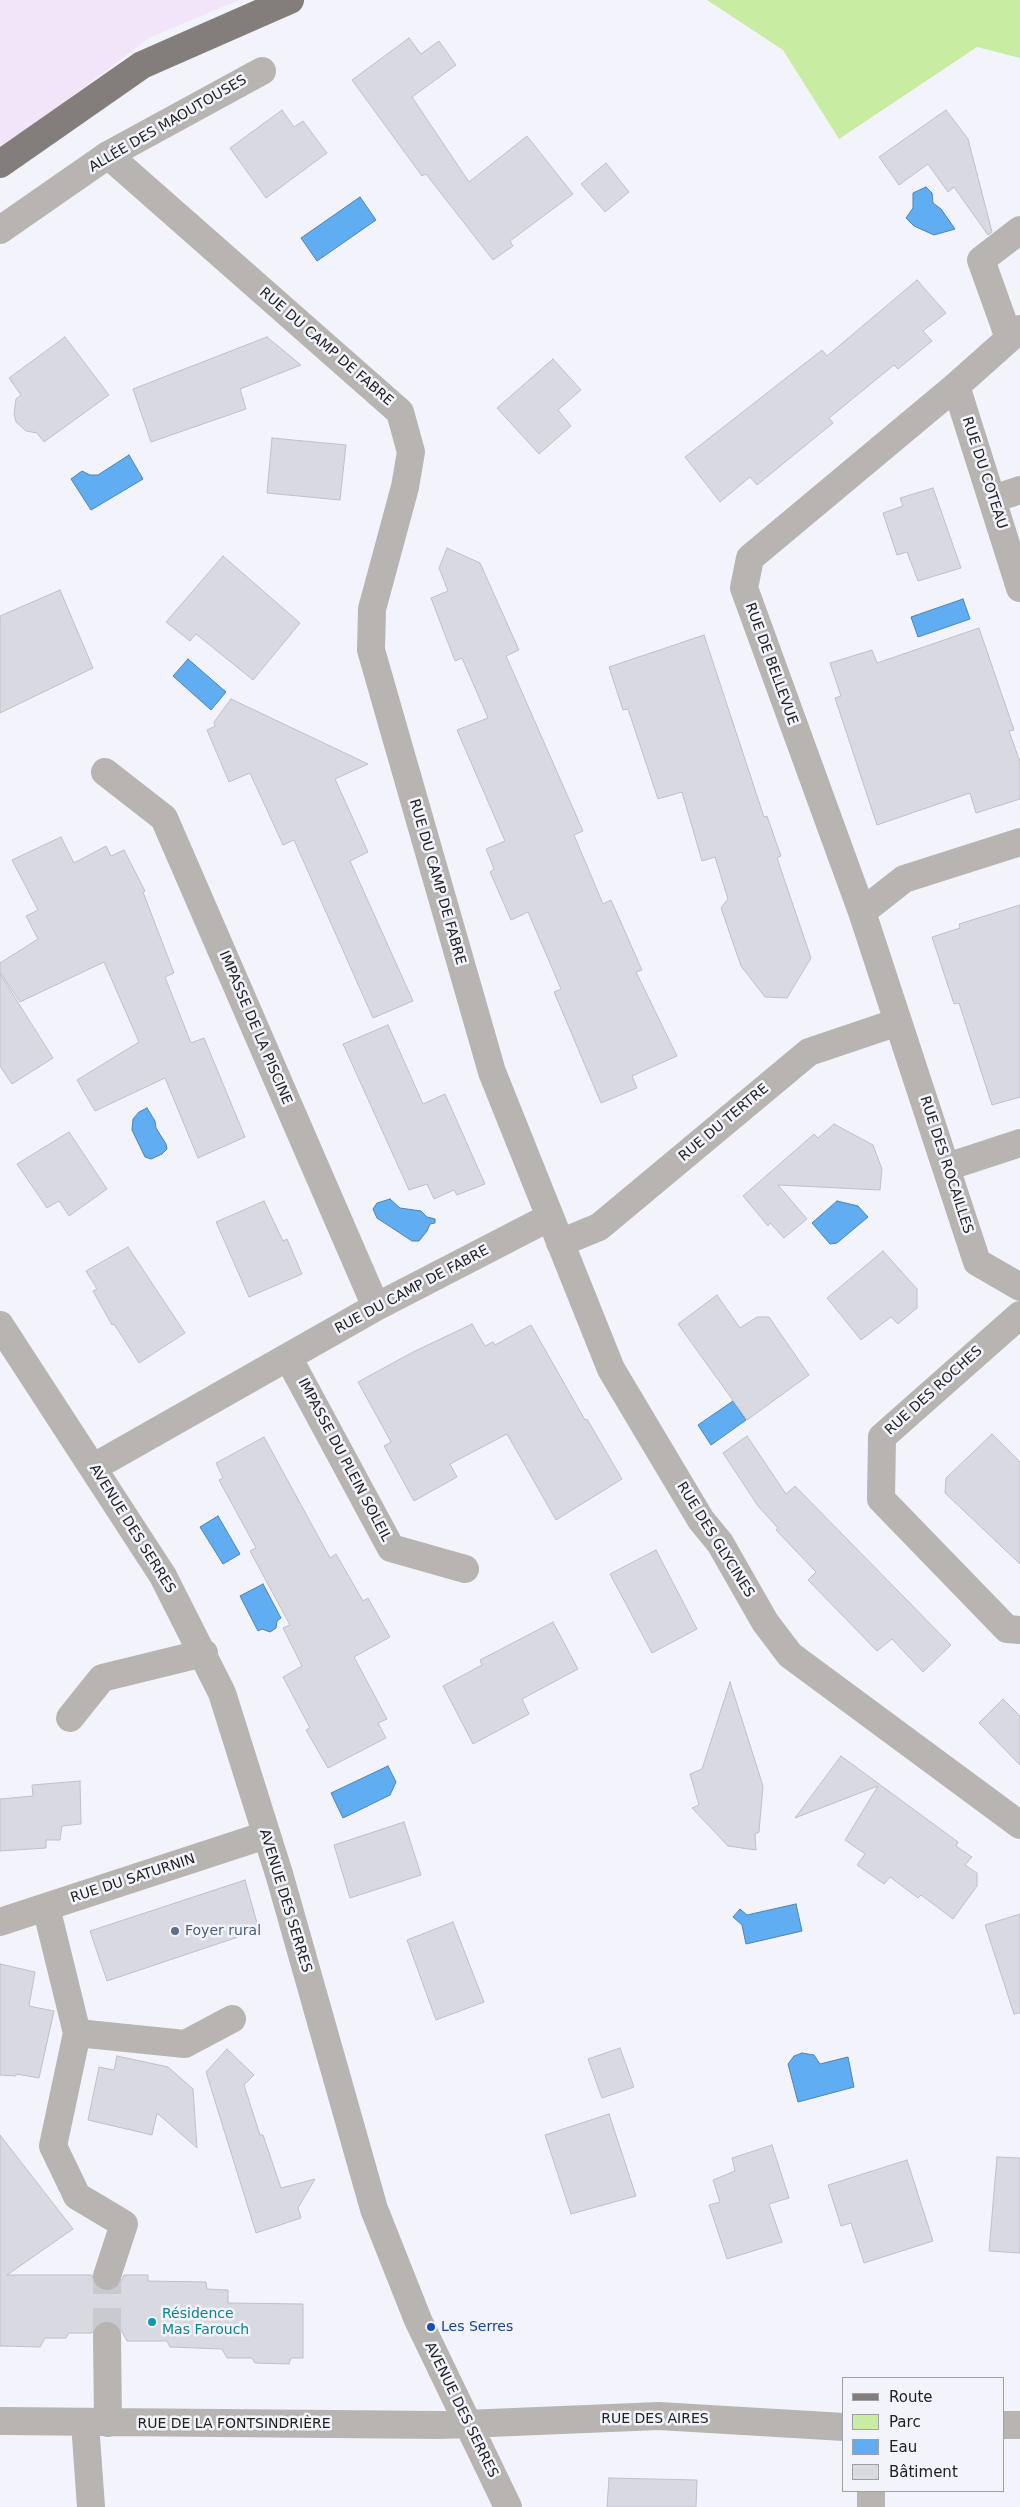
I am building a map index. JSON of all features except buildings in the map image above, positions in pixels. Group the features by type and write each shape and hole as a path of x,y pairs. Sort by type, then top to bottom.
{"main road":[{"path":"0,164 142,66 290,0"}],"street":[{"name":"ALLÉE DES MAOUTOUSES","path":"0,230 108,155 262,70"},
{"name":"RUE DU CAMP DE FABRE","path":"94,1467 376,1307 550,1217 492,1072 371,650 372,608 406,487 410,452 400,412 108,155"},
{"path":"1015,334 981,260 1020,230"},
{"name":"RUE DE BELLEVUE","path":"898,1022 862,912 744,588 750,558 956,386 1015,334"},
{"name":"RUE DU COTEAU","path":"956,386 1020,588"},
{"path":"993,499 1020,490"},
{"name":"IMPASSE DE LA PISCINE","path":"105,772 164,818 376,1307"},
{"path":"862,912 904,879 1020,842"},
{"name":"RUE DES ROCAILLES","path":"898,1022 977,1262 1020,1287"},
{"name":"RUE DU TERTRE","path":"560,1243 599,1227 809,1052 898,1022"},
{"path":"947,1167 1020,1143"},
{"name":"RUE DES GLYCINES","path":"550,1217 611,1369 701,1520 720,1543 765,1622 790,1655 1020,1826"},
{"name":"RUE DES ROCHES","path":"1020,1315 882,1437 881,1499 1007,1629 1020,1630"},
{"name":"AVENUE DES SERRES","path":"0,1325 164,1576 204,1653 222,1693 280,1877 374,2209 418,2320 508,2507"},
{"name":"IMPASSE DU PLEIN SOLEIL","path":"288,1357 391,1548 465,1569"},
{"path":"70,1718 102,1678 204,1653"},
{"name":"RUE DU SATURNIN","path":"0,1922 266,1835"},
{"path":"46,1907 77,2033 53,2146 77,2196 124,2224 107,2276"},
{"path":"77,2033 186,2044 232,2020"},
{"path":"91,2507 97,2423 107,2336"},
{"name":"RUE DES AIRES","path":"467,2423 659,2416 842,2427"},
{"name":"RUE DE LA FONTSINDRIÈRE","path":"0,2421 97,2423 467,2423"},
{"path":"1005,2425 1020,2424"},
{"path":"871,2492 871,2507"}],"shaded area":[{"path":"0,0 239,0 149,38 0,151"}],"green space":[{"path":"707,0 1020,0 1020,58 977,47 839,139 783,50"}],"water":[{"path":"926,187 932,193 933,203 941,209 955,229 934,235 914,226 906,218 913,208 913,193"},
{"path":"360,197 376,220 317,261 301,238"},
{"path":"129,455 143,479 91,510 71,479 82,471 90,475 98,475"},
{"path":"963,599 970,619 918,637 911,617"},
{"path":"188,659 226,692 211,710 173,676"},
{"path":"147,1108 167,1149 162,1154 151,1159 145,1157 132,1130 133,1119 139,1112"},
{"path":"390,1199 400,1208 421,1211 427,1217 435,1219 435,1223 430,1224 419,1241 412,1241 377,1218 373,1209 377,1203"},
{"path":"837,1201 858,1206 868,1217 837,1243 830,1244 812,1223"},
{"path":"733,1401 746,1420 711,1445 698,1425"},
{"path":"218,1516 240,1554 223,1564 200,1527"},
{"path":"263,1584 281,1618 277,1621 276,1628 270,1632 262,1629 258,1631 240,1596"},
{"path":"388,1766 396,1782 390,1795 343,1818 331,1793"},
{"path":"796,1904 802,1931 746,1944 742,1925 733,1917 740,1909 747,1915"},
{"path":"802,2053 814,2055 820,2064 848,2057 854,2087 798,2102 788,2064 794,2056"}],"tunnel":[{"path":"107,2276 107,2336"}],"place":[{"name":"Foyer rural","path":"175,1931"},
{"name":"Résidence Mas Farouch","path":"152,2322"},
{"name":"Les Serres","path":"431,2327"}]}
